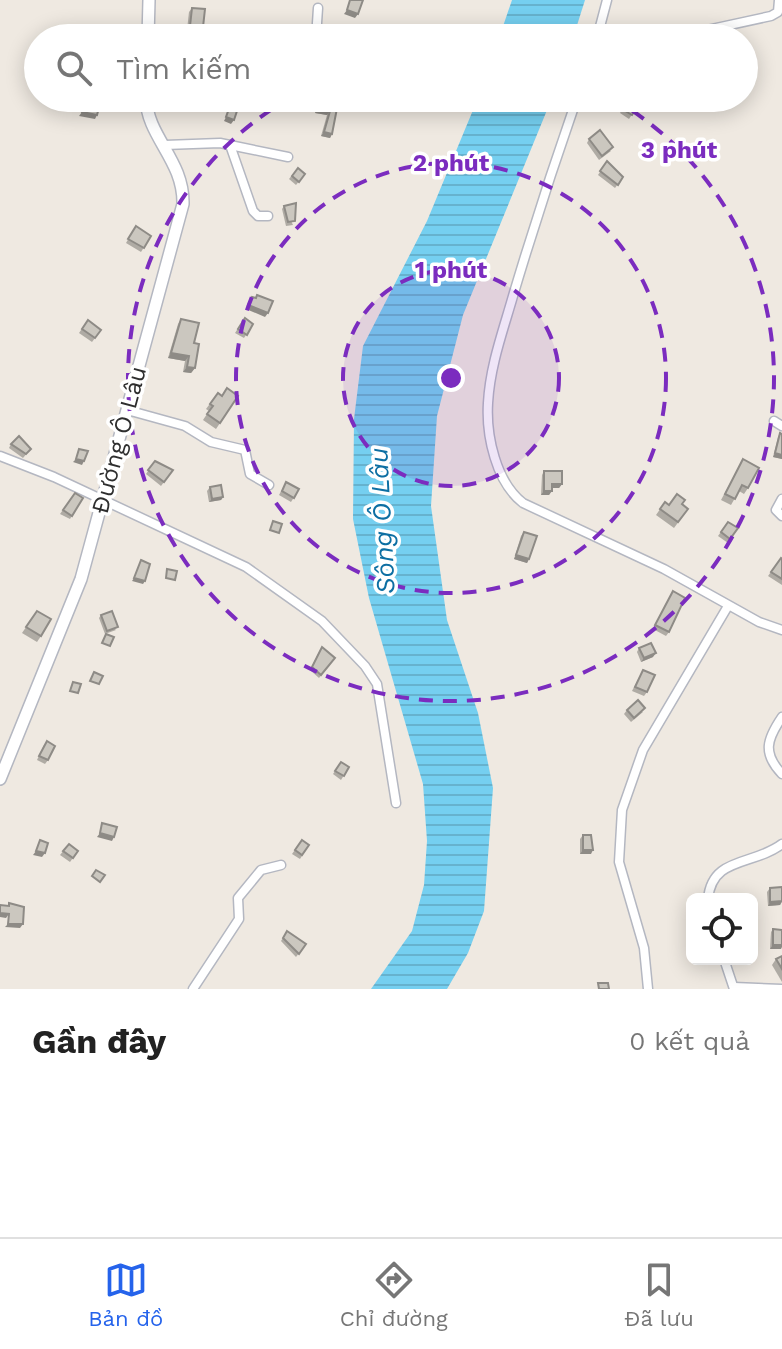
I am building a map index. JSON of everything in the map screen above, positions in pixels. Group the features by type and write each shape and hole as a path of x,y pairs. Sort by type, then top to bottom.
{"main road":[{"path":"148,24 149,0"},
{"name":"Đường Ô Lâu","path":"0,779 70,612 183,204 178,169 149,112"}],"street":[{"path":"601,24 607,0"},
{"path":"729,24 780,12 779,0"},
{"path":"317,24 318,8"},
{"path":"572,112 539,209 494,362 488,405 493,451 512,492 523,503 664,569 728,606 782,630"},
{"path":"165,145 230,145 288,157"},
{"path":"230,145 253,211 258,216 268,216"},
{"path":"127,410 185,426 211,442 245,450 250,474 269,485"},
{"path":"0,456 246,567 300,603 345,644 371,674 381,695 396,803"},
{"path":"782,499 776,510 782,516"},
{"path":"648,989 644,948 619,862 622,810 643,750 728,606"},
{"path":"782,717 767,747 769,758 782,774"},
{"path":"708,893 709,885 718,871 765,855 782,844"},
{"path":"193,989 239,919 238,898 261,870 281,865"},
{"path":"726,965 734,988 782,989"}],"water":[{"path":"512,0 585,0 577,24 504,24"},
{"name":"Sông Ô Lâu","path":"472,112 546,112 463,315 437,416 431,506 447,620 478,713 493,788 484,911 468,953 447,989 371,989 412,931 424,885 427,841 423,784 369,598 353,519 354,419 363,346 427,221"}],"building":[{"path":"350,0 363,0 358,14 347,10"},
{"path":"192,8 205,9 203,24 190,24"},
{"path":"228,112 237,112 234,120 226,117"},
{"path":"330,112 336,112 332,134 324,132"},
{"path":"600,130 613,147 602,156 589,139"},
{"path":"607,161 623,177 618,185 600,171"},
{"path":"298,168 305,174 299,182 292,176"},
{"path":"296,203 295,221 288,222 284,206"},
{"path":"136,226 151,236 144,248 128,239"},
{"path":"257,295 273,301 268,313 248,305"},
{"path":"245,318 253,324 247,335 238,329"},
{"path":"181,319 199,323 194,343 199,344 195,368 187,367 189,356 171,353"},
{"path":"88,320 101,330 95,338 82,329"},
{"path":"227,388 238,396 220,423 207,414 218,393 222,396"},
{"path":"782,434 782,455 775,453"},
{"path":"19,436 31,449 26,454 11,444"},
{"path":"79,449 88,451 84,461 76,459"},
{"path":"743,459 759,468 748,488 742,485 735,499 725,494"},
{"path":"155,461 173,470 164,482 148,470"},
{"path":"544,471 562,471 562,484 552,484 552,491 544,491"},
{"path":"286,482 299,489 294,498 282,491"},
{"path":"221,485 223,497 212,499 210,487"},
{"path":"75,493 83,498 72,516 63,510"},
{"path":"677,494 685,500 682,504 688,509 678,522 660,509 665,502 669,505"},
{"path":"273,521 282,524 279,533 270,530"},
{"path":"728,522 738,528 730,539 721,532"},
{"path":"524,532 537,536 529,559 516,555"},
{"path":"782,559 782,579 771,572"},
{"path":"141,560 150,564 145,581 134,578"},
{"path":"167,569 177,571 175,580 166,578"},
{"path":"673,591 685,598 669,632 655,625"},
{"path":"37,611 51,619 41,636 26,627"},
{"path":"112,611 118,627 107,631 101,615"},
{"path":"106,634 114,637 110,646 102,643"},
{"path":"651,643 656,653 644,658 639,648"},
{"path":"322,647 335,658 321,675 312,667"},
{"path":"643,670 655,675 647,692 635,687"},
{"path":"94,672 103,676 99,684 90,681"},
{"path":"73,682 81,684 78,693 70,691"},
{"path":"638,700 645,708 634,718 627,710"},
{"path":"47,741 55,746 48,760 39,756"},
{"path":"341,762 349,767 344,776 335,771"},
{"path":"102,823 117,827 114,837 100,833"},
{"path":"583,835 591,835 593,850 583,850"},
{"path":"40,840 48,843 45,853 36,851"},
{"path":"302,840 309,845 302,855 295,850"},
{"path":"69,844 78,851 73,858 63,851"},
{"path":"96,870 105,875 100,882 92,876"},
{"path":"782,887 782,901 770,902 770,888"},
{"path":"9,903 24,907 23,924 8,924 9,914 0,913 0,905 9,906"},
{"path":"773,929 782,930 782,945 773,945"},
{"path":"287,931 306,944 299,954 283,938"},
{"path":"598,983 608,983 609,989 599,989"}]}
